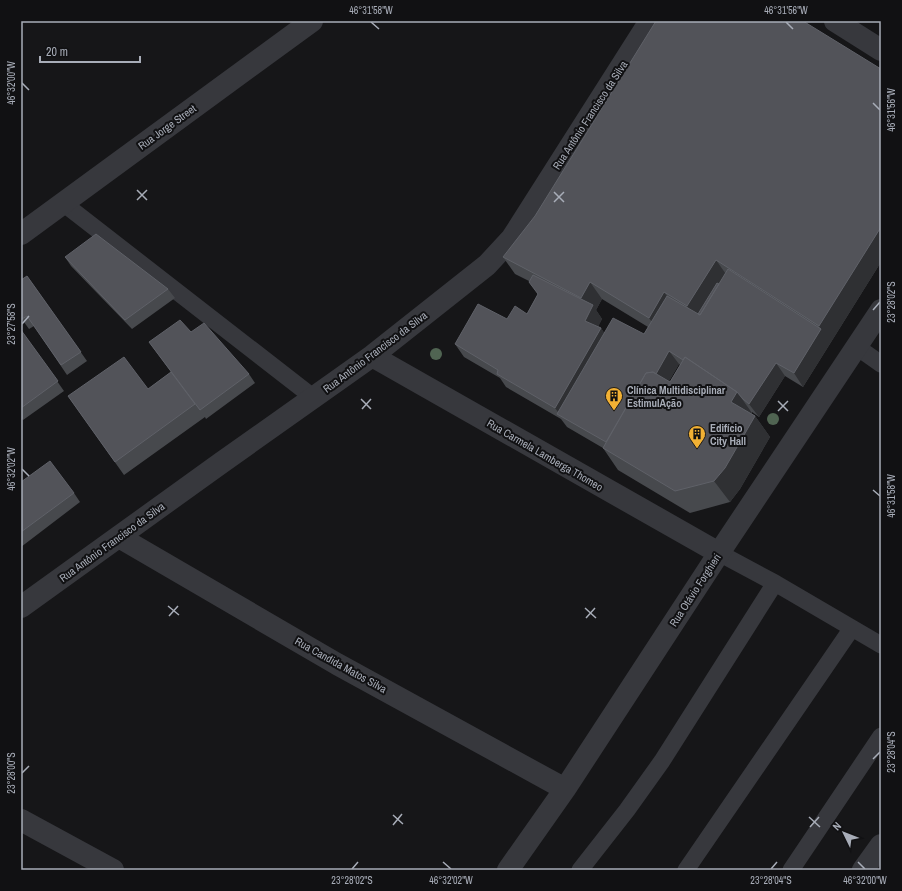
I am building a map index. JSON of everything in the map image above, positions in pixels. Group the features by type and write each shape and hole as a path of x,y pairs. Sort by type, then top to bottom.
{"street":[{"name":"Rua Jorge Street","path":"21,234 312,21"},
{"name":"Rua Antônio Francisco da Silva","path":"21,607 372,356 487,265 512,238 650,21"},
{"path":"835,21 881,50"},
{"name":"Rua Otávio Forghieri","path":"508,870 566,789 719,553 881,310"},
{"name":"Rua Carmela Lamberga Thomeo","path":"372,356 719,553"},
{"name":"Rua Candida Matos Silva","path":"119,537 337,664 566,789"},
{"path":"21,820 113,870"},
{"path":"863,870 881,845"}],"lane":[{"path":"63,203 314,398"},
{"path":"857,347 881,364"},
{"path":"719,553 775,583 881,645"},
{"path":"580,870 627,810 662,761 775,583"},
{"path":"686,870 852,628"},
{"path":"791,870 881,736"}],"building":[{"path":"656,21 803,21 881,69 881,227 819,326 716,260 687,306 664,292 649,318 590,282 581,298 503,257 535,216"},
{"path":"96,234 168,289 125,320 65,257"},
{"path":"728,269 821,329 794,373 776,363 749,404 737,392 685,357 683,360 669,351 656,374 653,372 646,373 606,442 557,414 613,318 644,334 667,296 700,315"},
{"path":"533,275 593,305 585,321 601,328 555,408 497,374 498,370 455,344 478,304 507,319 515,306 527,314 538,294 529,282"},
{"path":"27,276 81,352 61,365 27,316 22,319 21,318 21,280"},
{"path":"717,283 719,284 700,315 698,314"},
{"path":"180,320 191,332 204,323 249,374 200,410 149,342"},
{"path":"21,330 58,381 21,408"},
{"path":"124,357 148,389 171,372 195,404 115,462 68,396"},
{"name":"Edifício City Hall","path":"685,357 737,392 731,402 755,416 725,468 714,481 675,491 603,448 646,373 653,372 670,382"},
{"path":"50,461 74,493 21,532 21,482"}],"place":[{"name":"Clínica Multidisciplinar EstimulAção","path":"614,411"},
{"name":"Edifício City Hall","path":"697,449"}]}
